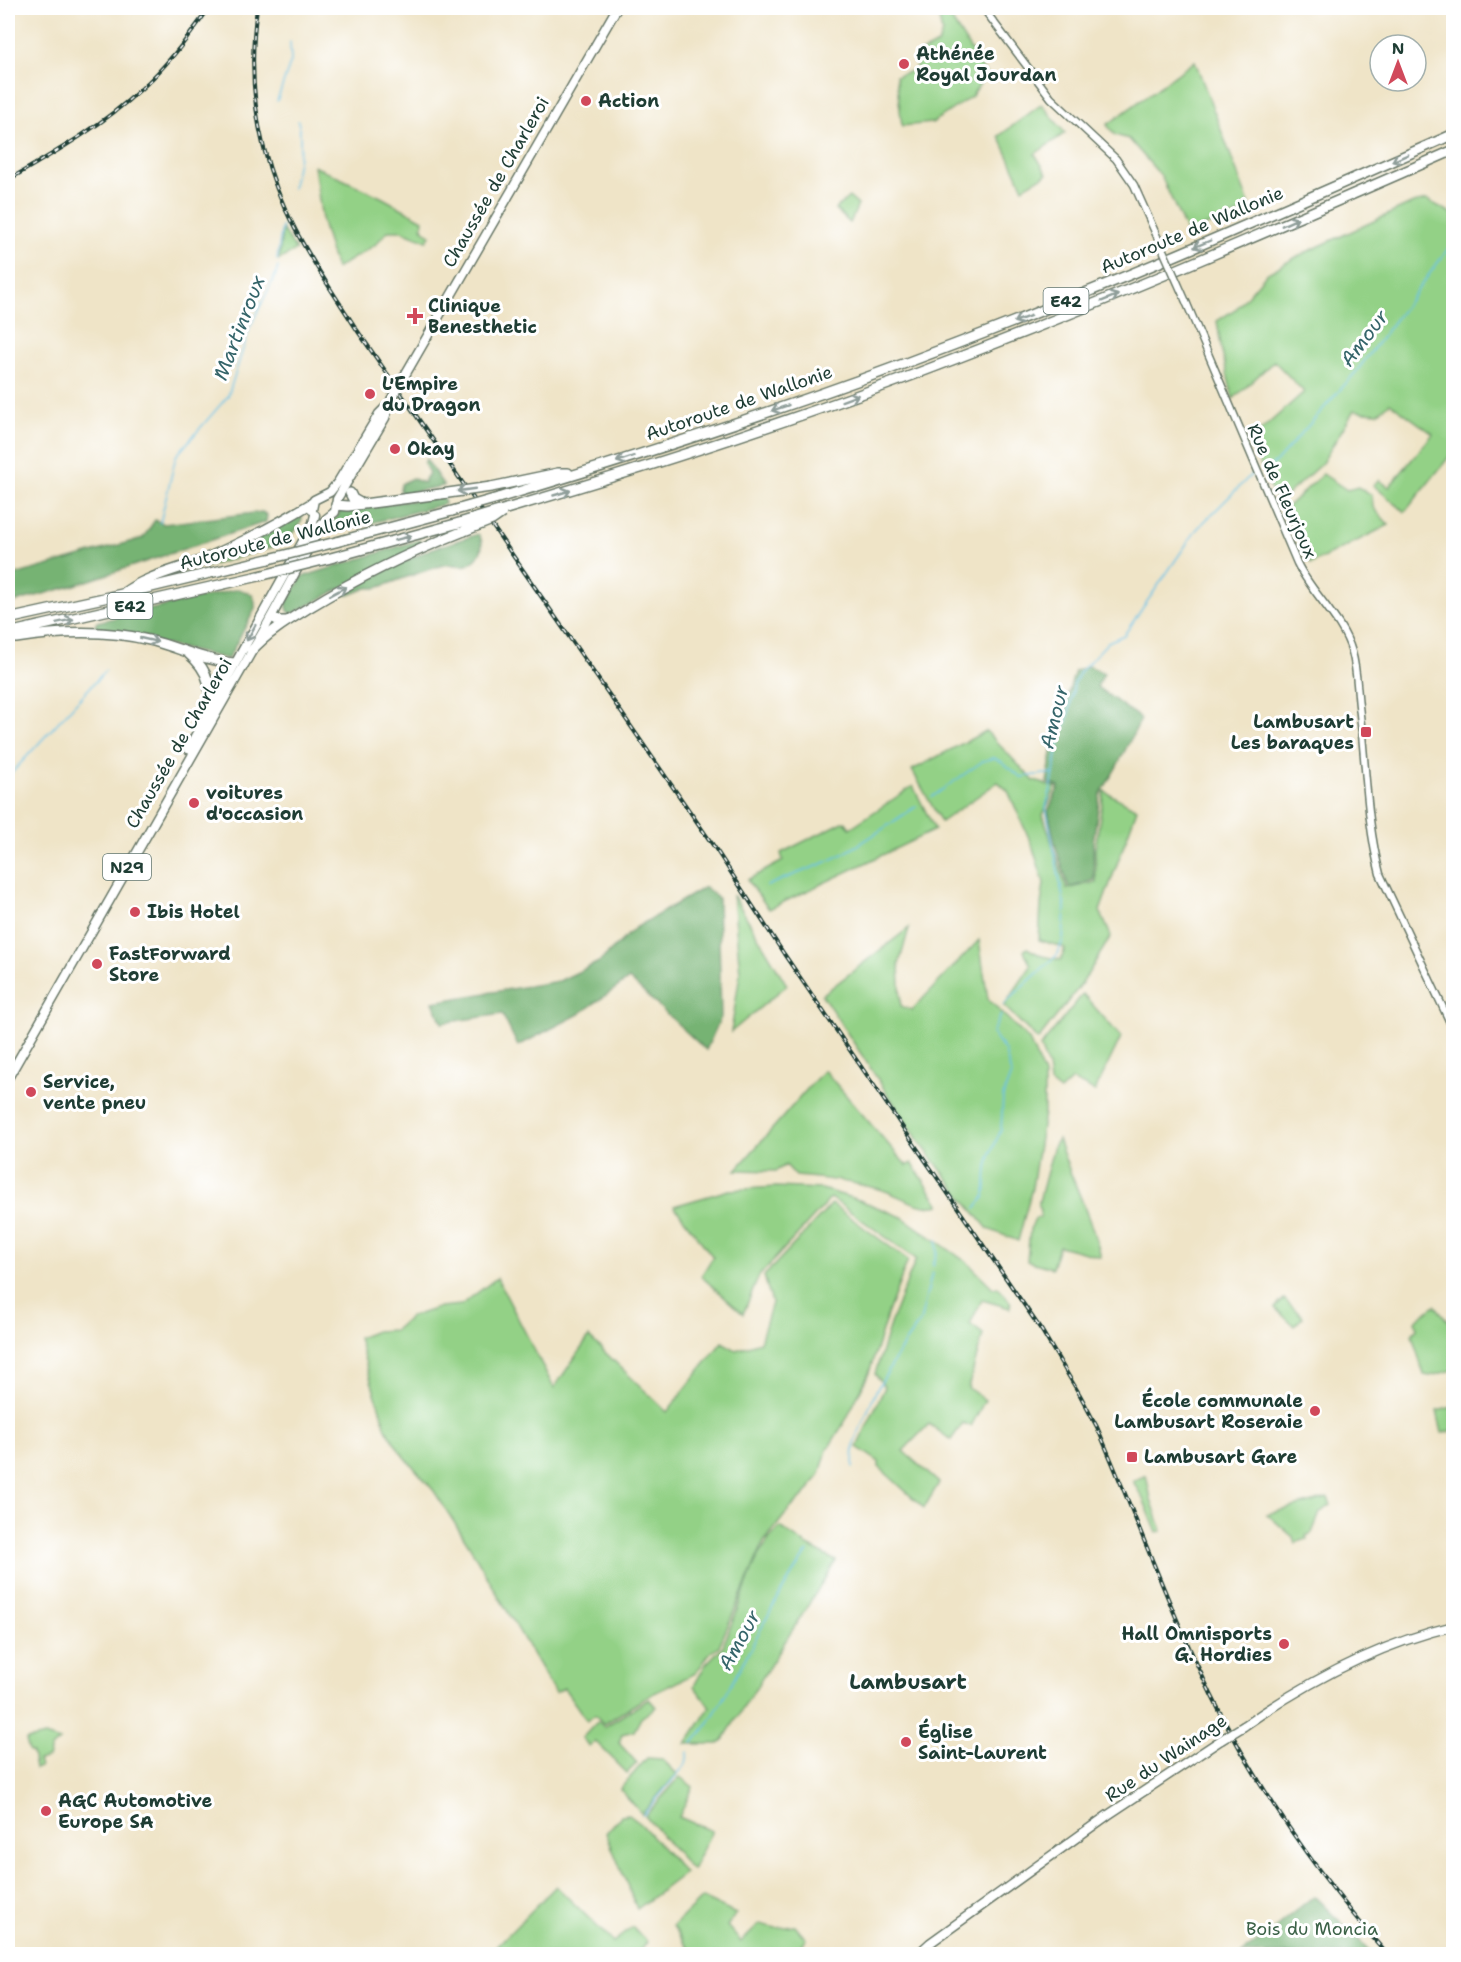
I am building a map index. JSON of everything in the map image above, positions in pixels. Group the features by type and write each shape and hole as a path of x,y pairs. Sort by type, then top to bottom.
{"highway":[{"name":"Autoroute de Wallonie","path":"8,619 269,559 452,511 580,473 770,411 1036,313 1267,217 1454,134"},
{"name":"Autoroute de Wallonie","path":"8,635 492,520 506,509 775,425 959,358 1184,267 1454,150"},
{"path":"336,505 362,504 491,487 558,473 580,473"},
{"path":"350,493 352,499 362,504"},
{"path":"122,594 137,583 240,544 312,504"},
{"path":"250,654 267,636 287,621 384,566 461,527"},
{"path":"272,616 279,621 287,621"},
{"path":"8,635 16,638 67,632 123,635 234,663"},
{"path":"184,651 200,664 210,683 211,694 206,715"}],"main road":[{"name":"Chaussée de Charleroi","path":"370,435 379,414 401,382 616,8"},
{"name":"N29","path":"326,519 333,515 339,494 363,454 370,435"},
{"name":"N29","path":"312,504 317,497 330,492 370,435"},
{"path":"350,493 348,486 363,454"},
{"path":"324,495 332,498 336,505"},
{"path":"312,504 315,515 326,519"},
{"name":"Chaussée de Charleroi","path":"8,1067 313,523 315,515"},
{"name":"Chaussée de Charleroi","path":"8,1078 326,519"},
{"path":"268,603 268,610 272,616"},
{"path":"234,663 242,662 250,654"},
{"name":"Rue du Wainage","path":"918,1954 1108,1815 1287,1697 1342,1667 1424,1634 1454,1626"}],"street":[{"name":"Rue de Fleurjoux","path":"983,8 1051,98 1116,159 1134,185 1297,563 1305,580 1344,633 1352,652 1373,843 1380,874 1454,1031"}],"green space":[{"path":"937,8 944,8 986,74 972,96 932,123 902,126 896,76 915,70 921,52 938,44 942,33"},
{"path":"1195,61 1251,209 1187,233 1161,176 1129,139 1115,135 1107,125"},
{"path":"1042,104 1065,133 1035,154 1047,174 1023,188 999,136"},
{"path":"314,166 381,197 423,220 422,228 430,235 427,241 402,231 388,231 375,245 336,269 323,226"},
{"path":"849,197 858,205 850,223 835,209"},
{"path":"1427,200 1453,214 1453,452 1405,512 1373,485 1379,480 1389,487 1433,434 1390,403 1378,413 1354,410 1322,463 1277,504 1250,440 1304,392 1274,361 1233,399 1217,321 1237,308 1266,274 1298,256 1413,203"},
{"path":"282,229 296,250 279,260"},
{"path":"426,459 444,486 402,494 401,484 412,478 423,483 429,473 424,464"},
{"path":"1323,474 1347,490 1358,487 1372,495 1373,507 1389,525 1311,564 1285,517 1287,507"},
{"path":"443,497 445,504 340,531 333,531 330,524 339,514 340,509"},
{"path":"262,512 267,515 266,522 75,585 8,604 8,577 143,538 155,520 164,524"},
{"path":"297,516 302,517 296,530 276,546 201,567 201,565"},
{"path":"478,534 481,540 481,551 478,557 466,565 444,565 377,588 367,588 349,595 342,594 431,549"},
{"path":"419,540 421,546 294,613 287,610 287,602 302,577"},
{"path":"238,589 252,595 255,600 255,609 228,659 97,629 95,626 97,622"},
{"path":"1089,666 1104,673 1097,687 1141,719 1100,795 1093,842 1094,880 1069,888 1055,844 1048,811 1059,787 1047,782 1055,736 1075,671"},
{"path":"986,731 1034,781 1056,787 1043,815 1067,889 1096,882 1095,849 1104,791 1137,809 1100,911 1111,936 1083,982 1038,1040 1004,1006 1031,966 1024,951 1027,948 1042,956 1061,960 1065,948 1039,940 1044,883 1032,845 1008,791 998,782 941,822 912,770"},
{"path":"913,786 935,830 769,909 747,880 783,861 781,853 845,821 850,828"},
{"path":"705,887 718,898 721,1017 706,1050 629,979 579,1014 518,1046 502,1014 442,1023 433,1002 559,981 599,962 635,928"},
{"path":"733,895 787,985 731,1032 740,973"},
{"path":"909,928 899,964 901,1006 912,1010 979,940 988,999 1029,1040 1044,1075 1044,1113 1032,1188 1018,1241 988,1229 965,1201 918,1140 822,995"},
{"path":"1083,994 1121,1037 1095,1091 1072,1080 1060,1091 1050,1083 1048,1067 1040,1047"},
{"path":"824,1070 907,1166 912,1163 940,1205 924,1206 887,1191 858,1184 796,1176 786,1165 776,1171 736,1170"},
{"path":"1058,1139 1092,1227 1101,1257 1059,1246 1052,1268 1027,1261 1030,1229 1036,1218 1040,1218 1041,1210 1038,1205 1054,1145"},
{"path":"776,1187 822,1189 859,1200 902,1217 968,1263 993,1288 998,1287 1011,1303 1010,1308 982,1300 970,1324 983,1334 968,1388 985,1400 971,1426 963,1423 951,1440 929,1424 903,1451 939,1483 924,1508 879,1467 879,1462 857,1447 885,1387 875,1374 890,1324 916,1259 831,1198 759,1276 743,1314 701,1276 713,1257 674,1206 729,1190"},
{"path":"832,1204 908,1260 887,1315 869,1373 846,1420 827,1450 820,1474 810,1489 788,1511 764,1542 719,1646 710,1653 696,1673 650,1695 604,1724 595,1715 587,1721 564,1688 555,1693 470,1547 434,1491 399,1450 386,1429 358,1338 376,1331 395,1330 410,1317 440,1307 461,1305 497,1278 554,1388 589,1337 667,1412 722,1342 736,1350 760,1342 772,1303 764,1276"},
{"path":"1284,1299 1303,1317 1294,1326 1275,1308"},
{"path":"1435,1305 1450,1324 1453,1321 1453,1370 1430,1376 1424,1375 1412,1335 1417,1328 1415,1321"},
{"path":"1453,1407 1453,1431 1442,1433 1437,1411"},
{"path":"1146,1475 1162,1531 1157,1533 1133,1481"},
{"path":"1328,1498 1331,1505 1320,1513 1312,1533 1306,1536 1307,1539 1295,1543 1293,1537 1267,1514"},
{"path":"780,1527 836,1561 723,1740 718,1744 686,1744 710,1707 694,1686 706,1664 723,1646 756,1561 769,1539"},
{"path":"649,1699 656,1707 641,1718 634,1731 622,1734 619,1743 637,1763 627,1773 595,1741 589,1746 582,1738 598,1721 604,1727"},
{"path":"45,1736 60,1741 51,1748 48,1758 38,1761 40,1767 35,1769 32,1753 29,1752 26,1740"},
{"path":"647,1758 662,1759 677,1774 642,1814 620,1789"},
{"path":"680,1777 693,1787 679,1817 712,1831 692,1870 645,1816"},
{"path":"629,1815 641,1824 685,1873 637,1909 606,1833 621,1816"},
{"path":"556,1886 613,1942 633,1927 647,1942 641,1951 644,1954 489,1954"},
{"name":"Bois du Moncia","path":"1314,1896 1373,1954 1242,1954"},
{"path":"702,1898 736,1914 727,1926 741,1942 760,1924 776,1928 795,1926 806,1939 796,1951 799,1954 692,1954 673,1926"}],"waterway":[{"name":"Martinroux","path":"277,101 291,61 290,42"},
{"name":"Martinroux","path":"292,189 300,147 298,121"},
{"name":"Martinroux","path":"277,260 282,225"},
{"name":"Amour","path":"1264,470 1276,462 1356,372 1454,241"},
{"name":"Martinroux","path":"160,523 176,456 228,396 250,327 278,267"},
{"name":"Amour","path":"1003,1005 1058,954 1063,939 1065,908 1046,808 1059,742 1069,713 1074,684 1080,672 1108,642 1124,635 1197,529 1252,474"},
{"name":"Martinroux","path":"8,777 106,670"},
{"path":"932,797 983,761 994,758 1021,777 1053,773"},
{"path":"767,886 836,857 917,806"},
{"name":"Amour","path":"976,1208 985,1196 987,1167 1001,1130 1003,1096 1011,1074 1005,1051 992,1033 1001,1015"},
{"name":"Amour","path":"933,1266 937,1252 937,1240"},
{"name":"Amour","path":"853,1467 854,1443 876,1391 920,1322 932,1273"},
{"name":"Amour","path":"693,1743 717,1710 776,1601 808,1551"},
{"name":"Amour","path":"643,1815 686,1764 688,1752"}],"railway":[{"path":"8,180 77,138 126,102 169,60 209,8"},
{"path":"257,8 253,65 258,122 272,176 309,255 357,330 715,848 784,954 1042,1331 1097,1427 1172,1609 1239,1748 1297,1840 1387,1954"}],"place":[{"name":"Athénée Royal Jourdan","path":"904,64"},
{"name":"Action","path":"586,101"},
{"name":"Clinique Benesthetic","path":"415,316"},
{"name":"L'Empire du Dragon","path":"370,394"},
{"name":"Okay","path":"395,449"},
{"name":"Lambusart Les baraques","path":"1366,732"},
{"name":"voitures d'occasion","path":"194,803"},
{"name":"Ibis Hotel","path":"135,912"},
{"name":"FastForward Store","path":"97,964"},
{"name":"Service, vente pneu","path":"31,1092"},
{"name":"École communale Lambusart Roseraie","path":"1315,1411"},
{"name":"Lambusart Gare","path":"1132,1457"},
{"name":"Hall Omnisports G. Hordies","path":"1284,1644"},
{"name":"Église Saint-Laurent","path":"906,1742"},
{"name":"AGC Automotive Europe SA","path":"46,1811"}],"district":[{"name":"Lambusart","path":"908,1682"}]}
